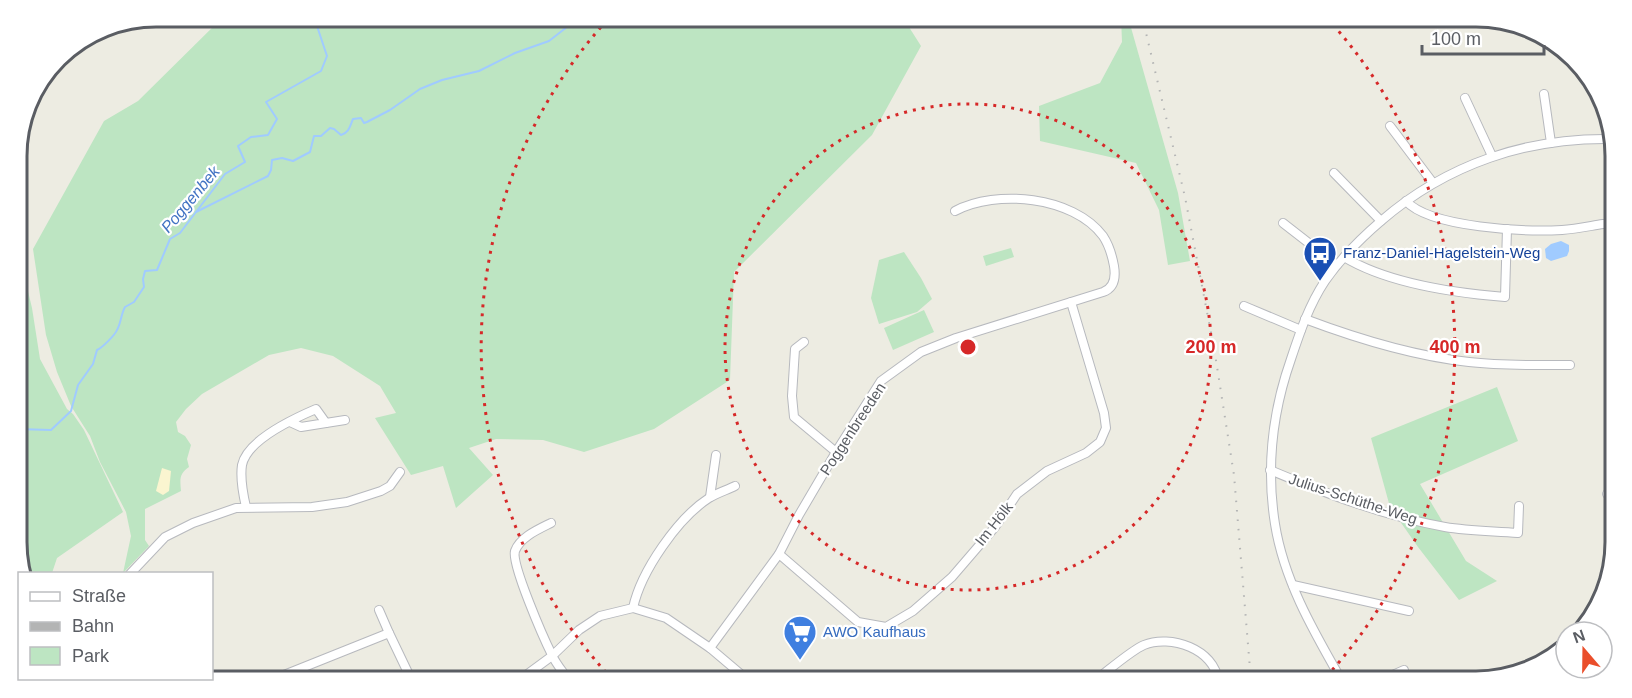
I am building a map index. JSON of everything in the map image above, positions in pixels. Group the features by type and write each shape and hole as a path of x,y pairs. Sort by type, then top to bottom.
{"street":[{"path":"1544,94 1551,143"},
{"path":"1465,98 1492,156"},
{"path":"1390,126 1433,183"},
{"path":"1337,671 1293,585 1277,536 1271,498 1270,470 1278,401 1305,319 1321,287 1344,256 1381,221 1406,201 1453,172 1492,156 1551,143 1604,139"},
{"path":"1334,173 1381,221"},
{"name":"Poggenbreeden","path":"710,648 779,554 836,452 881,381 921,352 956,338 1109,290 1113,284 1115,273 1109,248 1103,237 1081,216 1064,208 1021,199 1001,199 965,206 955,211"},
{"path":"1406,201 1423,213 1468,224 1508,229 1563,230 1604,224"},
{"path":"1283,223 1337,265"},
{"path":"1344,256 1356,264 1392,277 1472,294 1505,297 1508,229"},
{"name":"Im Hölk","path":"779,554 858,622 885,627 913,612 952,577 995,527 1017,494 1047,471 1086,453 1100,442 1106,428 1104,413 1071,302"},
{"path":"1244,306 1301,330"},
{"path":"1305,319 1375,343 1438,358 1494,364 1570,365"},
{"path":"804,342 795,349 792,396 794,417 836,452"},
{"path":"246,507 242,488 242,463 253,446 260,439 316,409 326,423"},
{"path":"290,422 301,427 345,420"},
{"path":"710,497 716,455"},
{"name":"Julius-Schüthe-Weg","path":"1270,470 1310,487 1391,515 1447,527 1518,533 1519,506"},
{"path":"131,572 165,537 202,519 246,507 312,507 347,502 390,486 400,472"},
{"path":"633,608 647,571 672,535 691,513 710,497 735,486"},
{"path":"551,523 526,537 519,544 514,557 552,656 562,671"},
{"path":"1293,585 1409,612"},
{"path":"532,671 552,656 579,630 600,616 633,608 666,618 710,648 737,671"},
{"path":"379,610 407,671"},
{"path":"294,671 389,633"},
{"path":"1107,671 1140,646 1159,642 1192,647 1204,656 1216,671"}],"green space":[{"path":"213,27 909,27 921,46 872,135 734,272 730,380 654,429 584,452 543,440 496,439 469,448 493,475 456,508 443,466 411,475 375,418 396,413 380,386 333,356 301,348 269,355 202,394 176,422 178,432 185,436 191,445 187,459 189,467 181,477 181,491 145,509 145,540 149,546 123,572 131,536 126,512 100,462 90,436 71,406 57,372 46,335 33,249 104,121 138,101"},
{"path":"1121,27 1131,27 1178,193 1190,261 1168,265 1159,210 1136,163 1040,141 1039,106 1100,83 1122,42"},
{"path":"1011,248 1014,257 986,266 983,256"},
{"path":"904,252 932,299 917,312 879,324 871,298 879,260"},
{"path":"27,287 40,359 67,409 84,430 123,512 57,558 52,572 30,572 27,542"},
{"path":"924,310 934,332 893,350 884,328"},
{"path":"1497,387 1518,441 1420,484 1466,561 1497,581 1459,600 1390,507 1371,438"}],"sand":[{"path":"162,468 171,471 169,491 163,495 156,491"}],"water":[{"path":"1561,241 1569,245 1567,256 1551,261 1546,258 1545,249"}],"waterway":[{"name":"Poggenbek","path":"27,429 51,430 71,411 78,385 93,364 97,350 114,335 125,307 134,302 144,287 145,271 157,270 170,239 180,233 225,174 245,162 238,146 251,137 268,135 277,119 266,102 321,71 327,56 317,27"},
{"path":"196,212 268,176 272,160 282,158 293,161 310,152 314,136 321,136 330,128 341,135 344,134 353,119 361,118 364,123 367,122 390,110 420,89 442,80 479,71 515,53 549,41 567,27"}],"railway":[{"path":"1145,27 1185,197 1215,354 1234,475 1250,671"}],"place":[{"name":"Franz-Daniel-Hagelstein-Weg","path":"1320,282"},
{"name":"AWO Kaufhaus","path":"800,661"}]}
